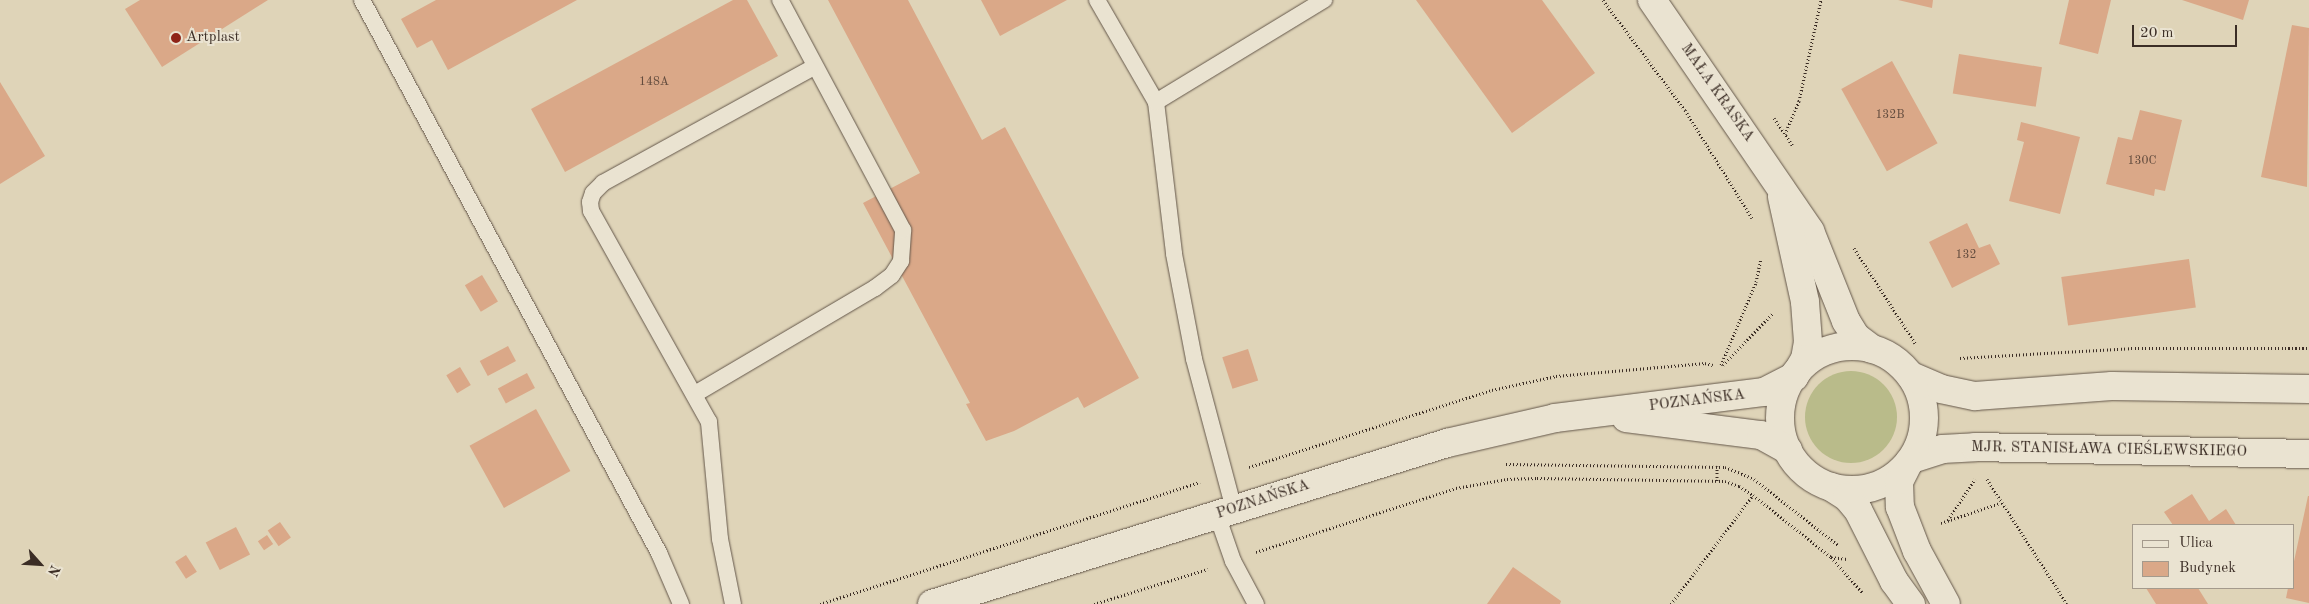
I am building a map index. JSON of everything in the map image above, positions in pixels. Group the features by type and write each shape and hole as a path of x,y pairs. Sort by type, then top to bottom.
{"main road":[{"name":"MAŁA KRASKA","path":"1652,0 1810,231 1851,331 1872,349"},
{"name":"MAŁA KRASKA","path":"1781,188 1805,302 1807,333 1805,359 1794,377"},
{"path":"1911,604 1894,581 1858,510 1847,497 1802,470 1788,450 1781,416 1783,401 1794,377 1810,360 1827,351 1851,346 1872,349 1897,362 1911,376 1921,397 1924,423 1912,459 1899,482 1898,501 1917,551 1946,604"},
{"path":"1911,376 1941,389 1976,396 2112,386 2309,390"},
{"name":"POZNAŃSKA","path":"932,604 1447,443 1555,418 1597,414 1695,398 1764,392 1794,377"},
{"name":"POZNAŃSKA","path":"1597,414 1761,435 1788,450"},
{"name":"MJR. STANISŁAWA CIEŚLEWSKIEGO","path":"1912,459 1942,449 1979,458 2309,454"},
{"path":"1831,488 1860,490 1883,484 1912,459"}],"lane":[{"path":"362,0 659,553 681,604"},
{"path":"695,394 875,288 892,275 901,261 903,230 814,67 780,0"},
{"path":"1097,0 1156,102 1174,254 1233,561 1256,604"},
{"path":"1156,102 1324,0"},
{"path":"733,604 720,539 709,422 591,211 593,193 603,183 814,67"}],"path":[{"path":"1603,0 1712,151 1755,223"},
{"path":"1759,154 1786,133 1793,120 1821,0"},
{"path":"1721,367 1721,359 1756,282 1762,256"},
{"path":"1910,341 1918,345"},
{"path":"1951,358 2130,348 2309,348"},
{"path":"1976,358 1976,396"},
{"path":"1979,458 2000,503 2066,604"},
{"path":"1979,458 1948,521 2000,503"},
{"path":"1497,466 1535,464 1725,467 1754,480 1852,556 1831,557"},
{"path":"1094,604 1233,561 1269,546 1456,488 1507,479 1725,482 1740,486 1831,557 1868,598"},
{"path":"1671,604 1752,495"}],"green space":[{"path":"1851,371 1869,374 1884,384 1894,399 1897,417 1894,435 1884,450 1869,460 1851,463 1833,460 1818,450 1808,435 1805,417 1808,399 1818,384 1833,374"}],"building":[{"name":"Artplast","path":"140,0 268,0 162,67 125,9"},
{"path":"436,0 577,0 448,70 432,40 417,48 401,19"},
{"path":"733,0 747,0 778,56 565,172 531,109"},
{"path":"828,0 908,0 982,140 1005,127 1139,378 1084,408 1078,397 1014,431 986,441 966,404 970,403 863,203 920,173"},
{"path":"981,0 1067,0 1000,36"},
{"path":"1416,0 1542,0 1595,73 1512,133"},
{"path":"1898,0 1933,0 1932,8"},
{"path":"2069,0 2111,0 2098,54 2059,44"},
{"path":"2182,0 2249,0 2243,20"},
{"path":"2292,25 2309,28 2307,187 2261,177"},
{"path":"1959,54 2042,67 2036,107 1953,94"},
{"path":"1892,61 1938,143 1887,171 1841,89"},
{"path":"0,82 45,156 0,184"},
{"path":"2140,110 2182,120 2165,191 2155,189 2154,196 2106,184 2118,137 2132,140"},
{"path":"2021,122 2080,137 2060,214 2009,201 2024,142 2017,140"},
{"path":"1967,223 1979,248 1990,244 2000,264 1952,288 1929,242"},
{"path":"2189,259 2196,308 2068,325 2061,277"},
{"path":"482,275 498,302 481,312 465,285"},
{"path":"508,346 516,361 488,376 480,361"},
{"path":"1248,349 1258,380 1233,389 1222,357"},
{"path":"460,367 471,385 457,393 446,375"},
{"path":"527,373 535,388 506,404 498,388"},
{"path":"536,409 570,471 504,508 470,446"},
{"path":"2192,494 2209,521 2226,509 2235,524 2172,524 2164,512"},
{"path":"2309,496 2309,603 2286,598 2288,589 2294,589 2294,561"},
{"path":"280,522 291,538 279,546 268,531"},
{"path":"236,527 250,555 220,570 206,542"},
{"path":"267,535 273,544 264,550 258,541"},
{"path":"186,555 197,572 186,579 175,562"},
{"path":"1513,567 1561,601 1560,604 1487,604"},
{"path":"2147,589 2199,589 2208,604 2156,604"}],"place":[{"name":"Artplast","path":"176,38"}]}
